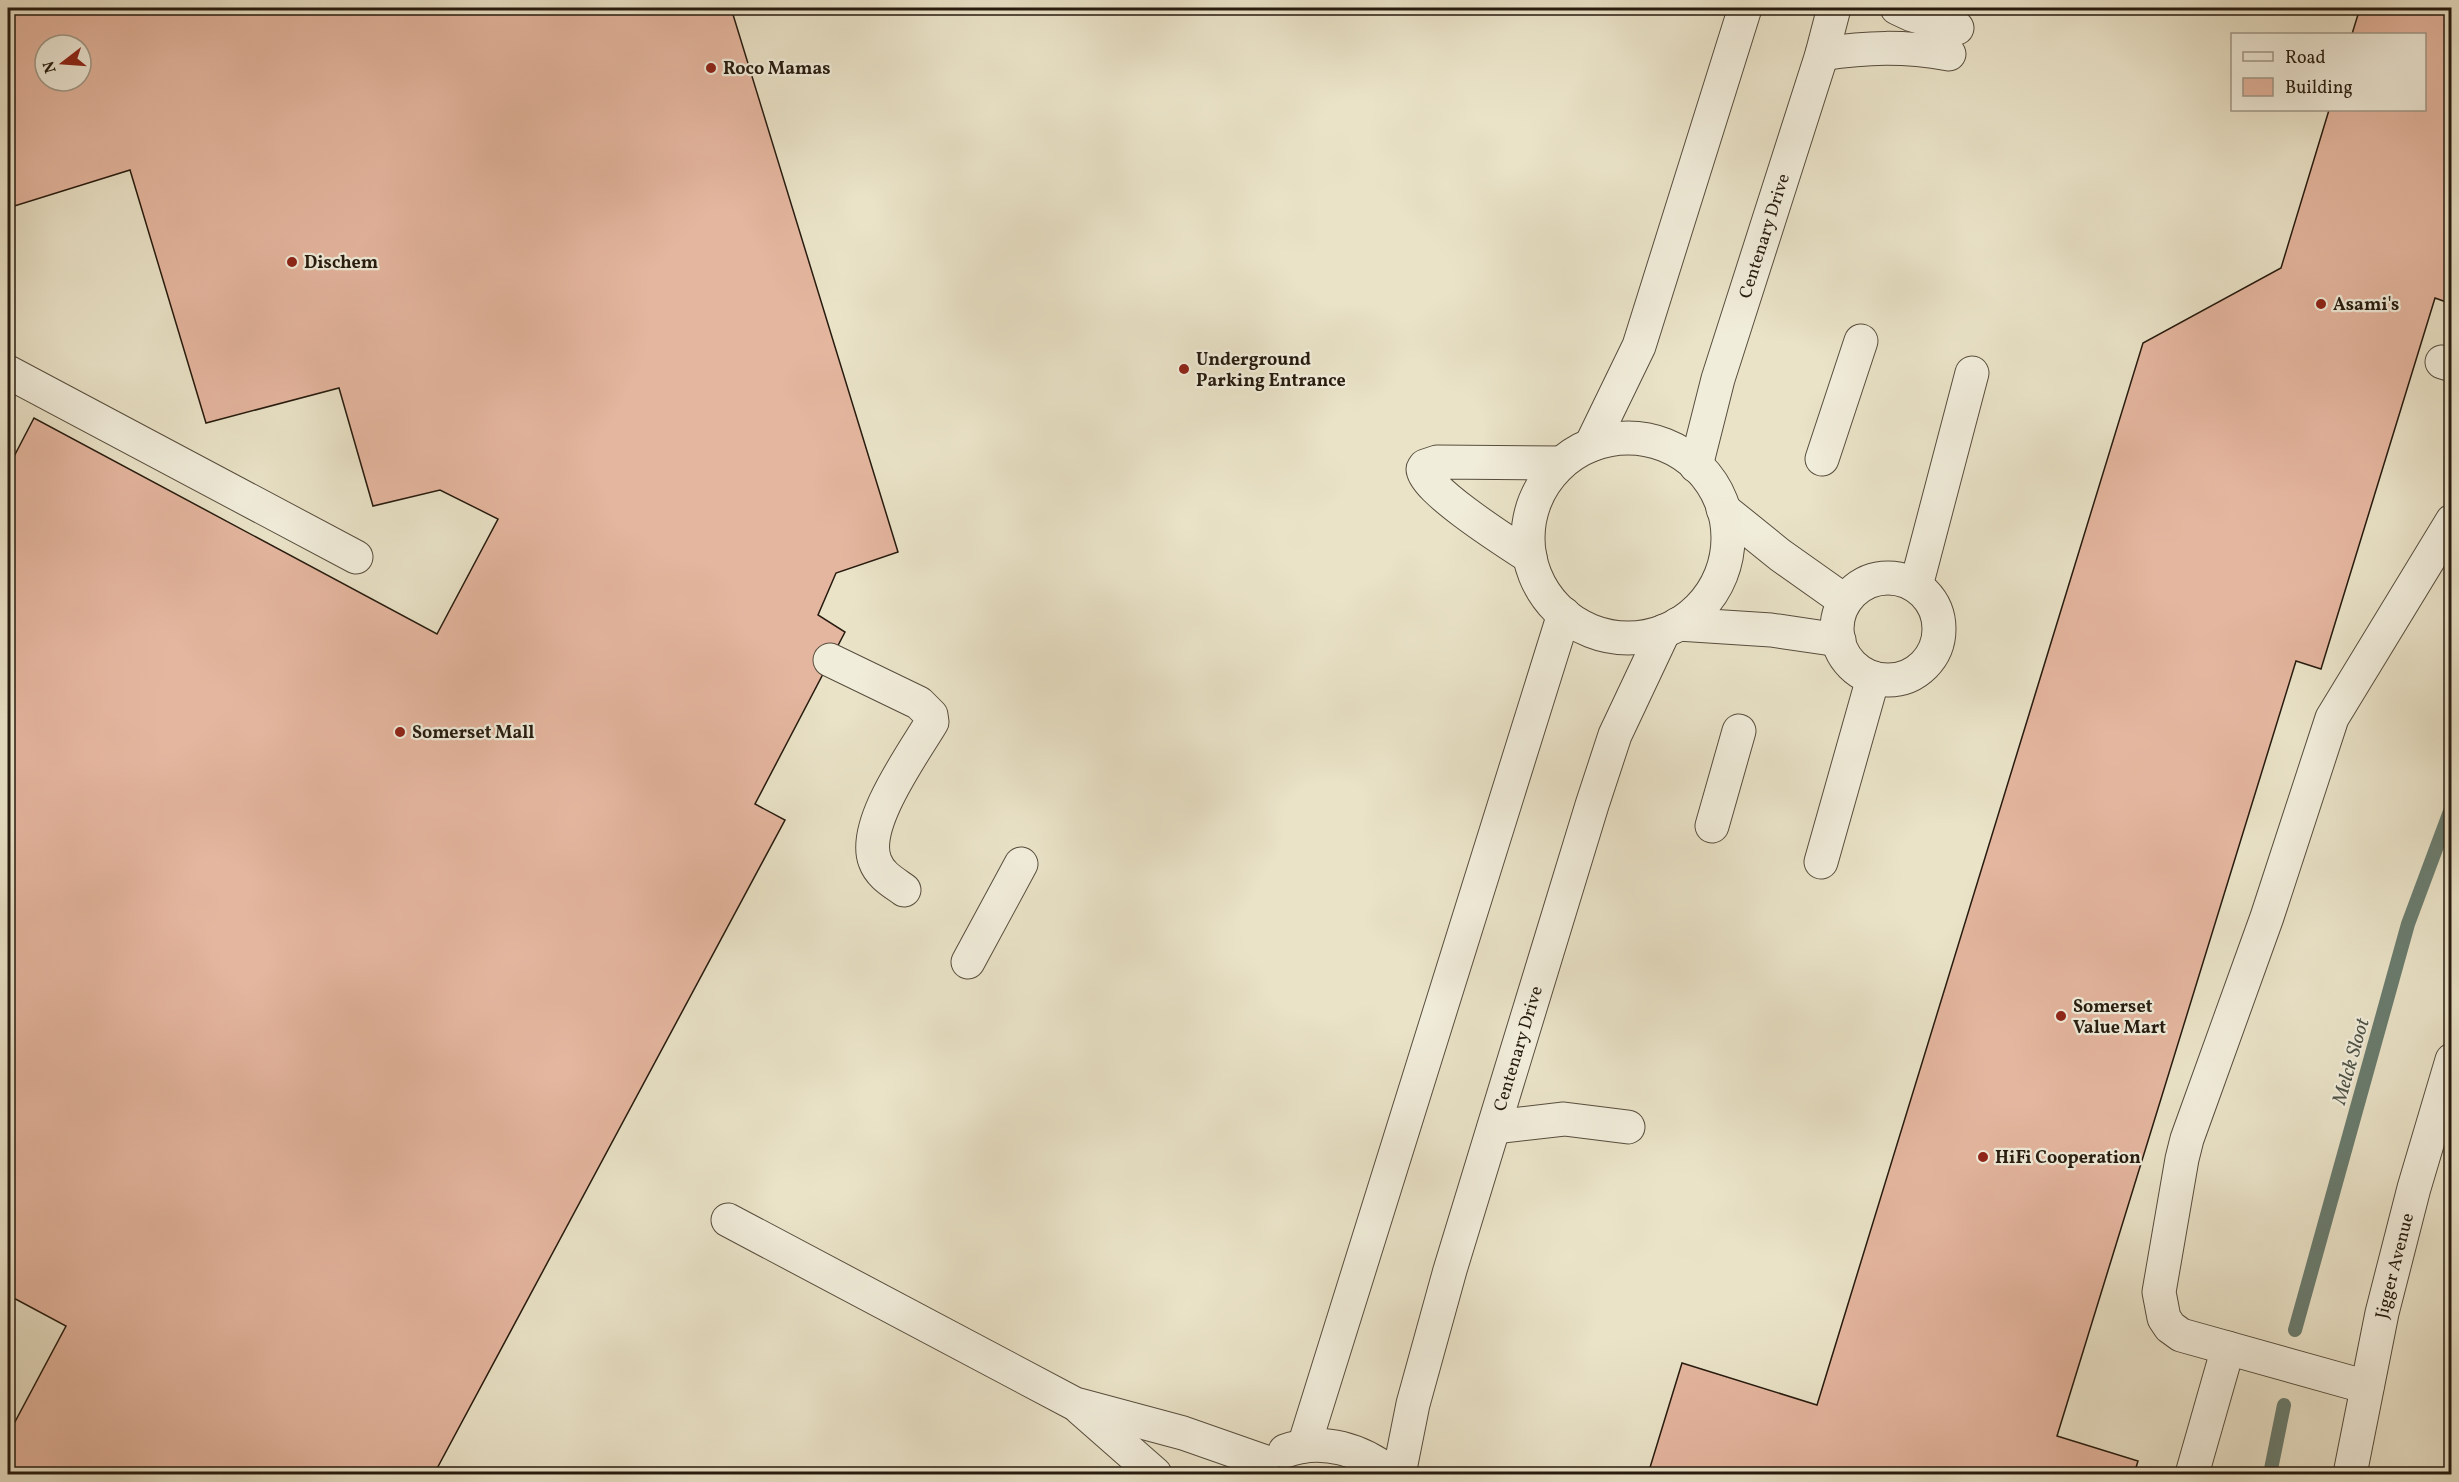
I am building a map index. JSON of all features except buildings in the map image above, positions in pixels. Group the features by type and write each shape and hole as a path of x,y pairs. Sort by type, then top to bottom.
{"street":[{"path":"1591,445 1639,346 1745,8"},
{"name":"Centenary Drive","path":"1696,466 1718,379 1822,54 1834,8"},
{"path":"1822,54 1866,47 1914,48 1953,41 1897,8"},
{"path":"1822,459 1861,341"},
{"path":"8,372 356,557"},
{"path":"1916,586 1972,373"},
{"path":"1619,438 1647,440 1674,449 1696,466 1713,486 1723,509 1727,539 1722,570 1708,597 1698,609 1671,628 1650,635 1619,638 1590,630 1564,614 1542,589 1530,557 1529,523 1533,506 1549,475 1561,463 1591,445 1619,438"},
{"path":"1530,557 1441,494 1426,480 1423,470 1425,466 1437,462 1561,463"},
{"path":"1723,509 1780,555 1845,601"},
{"path":"2367,1387 2181,1335 2170,1327 2161,1305 2161,1278 2182,1159 2267,917 2332,717 2451,521"},
{"path":"1878,579 1904,580 1916,586 1928,597 1937,613 1940,629 1936,646 1928,661 1916,673 1899,679 1873,678 1861,672 1851,663 1839,640 1838,626 1845,601 1865,584 1878,579"},
{"path":"1304,1446 1564,614"},
{"path":"1671,628 1771,630 1839,640"},
{"name":"Centenary Drive","path":"1400,1474 1417,1389 1494,1128 1615,735 1671,628"},
{"path":"830,660 919,703 931,715 932,722 881,809 873,829 872,849 875,862 887,879 904,890"},
{"path":"1821,862 1873,678"},
{"path":"1712,826 1739,731"},
{"path":"968,962 1021,864"},
{"name":"Jigger Avenue","path":"2350,1474 2382,1313 2451,1060"},
{"path":"1494,1128 1564,1119 1628,1127"},
{"path":"728,1220 1075,1404 1184,1433 1254,1468 1276,1454 1304,1446 1330,1445 1355,1451 1378,1463 1392,1474"},
{"path":"2192,1474 2228,1348"},
{"path":"1075,1404 1155,1474"}],"waterway":[{"name":"Melck Sloot","path":"2295,1330 2408,924 2452,806"},
{"name":"Melck Sloot","path":"2270,1474 2284,1405"}],"place":[{"name":"Roco Mamas","path":"711,68"},
{"name":"Dischem","path":"292,262"},
{"name":"Asami's","path":"2321,304"},
{"name":"Underground Parking Entrance","path":"1184,369"},
{"name":"Somerset Mall","path":"400,732"},
{"name":"Somerset Value Mart","path":"2061,1016"},
{"name":"HiFi Cooperation","path":"1983,1157"}]}
